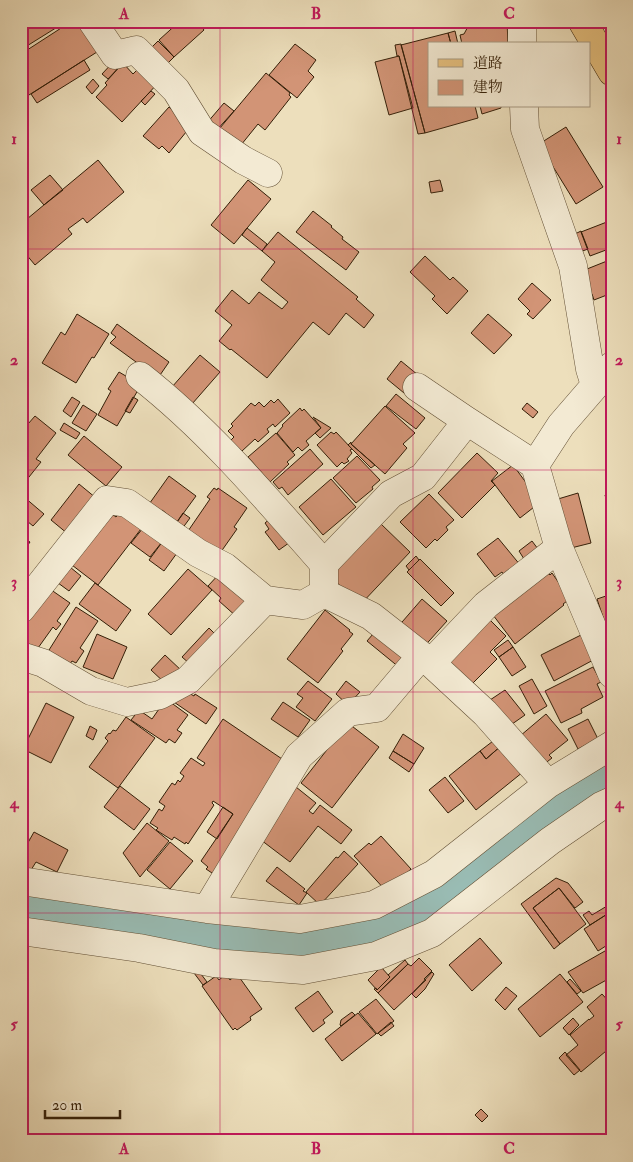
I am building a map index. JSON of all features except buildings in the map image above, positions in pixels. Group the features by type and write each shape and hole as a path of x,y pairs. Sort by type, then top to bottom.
{"main road":[{"path":"582,21 612,72"}],"street":[{"path":"92,21 115,55 136,50 176,90 202,132 242,160 268,173"},
{"path":"522,21 522,42"},
{"path":"524,108 525,130 573,266 590,369 603,376 561,425 535,465"},
{"path":"140,376 164,395 235,463 324,564 324,592"},
{"path":"418,387 535,465 559,548 612,674"},
{"path":"324,564 391,494 423,477 467,421"},
{"path":"21,609 107,500 127,503 198,553 225,567 265,600 303,605 324,592"},
{"path":"207,910 299,756 348,712 377,708 426,659 486,606 559,548"},
{"path":"324,592 371,616 426,659 485,713 548,784"},
{"path":"21,656 42,663 91,691 127,702 160,695 188,680 265,600"},
{"path":"21,881 207,910 300,919 374,905 434,874 548,784 612,745"},
{"path":"21,931 139,948 214,963 303,970 376,956 432,933 550,841 601,806 612,801"}],"waterway":[{"path":"21,906 208,936 299,941 368,931 433,904 574,794 612,775"}]}
